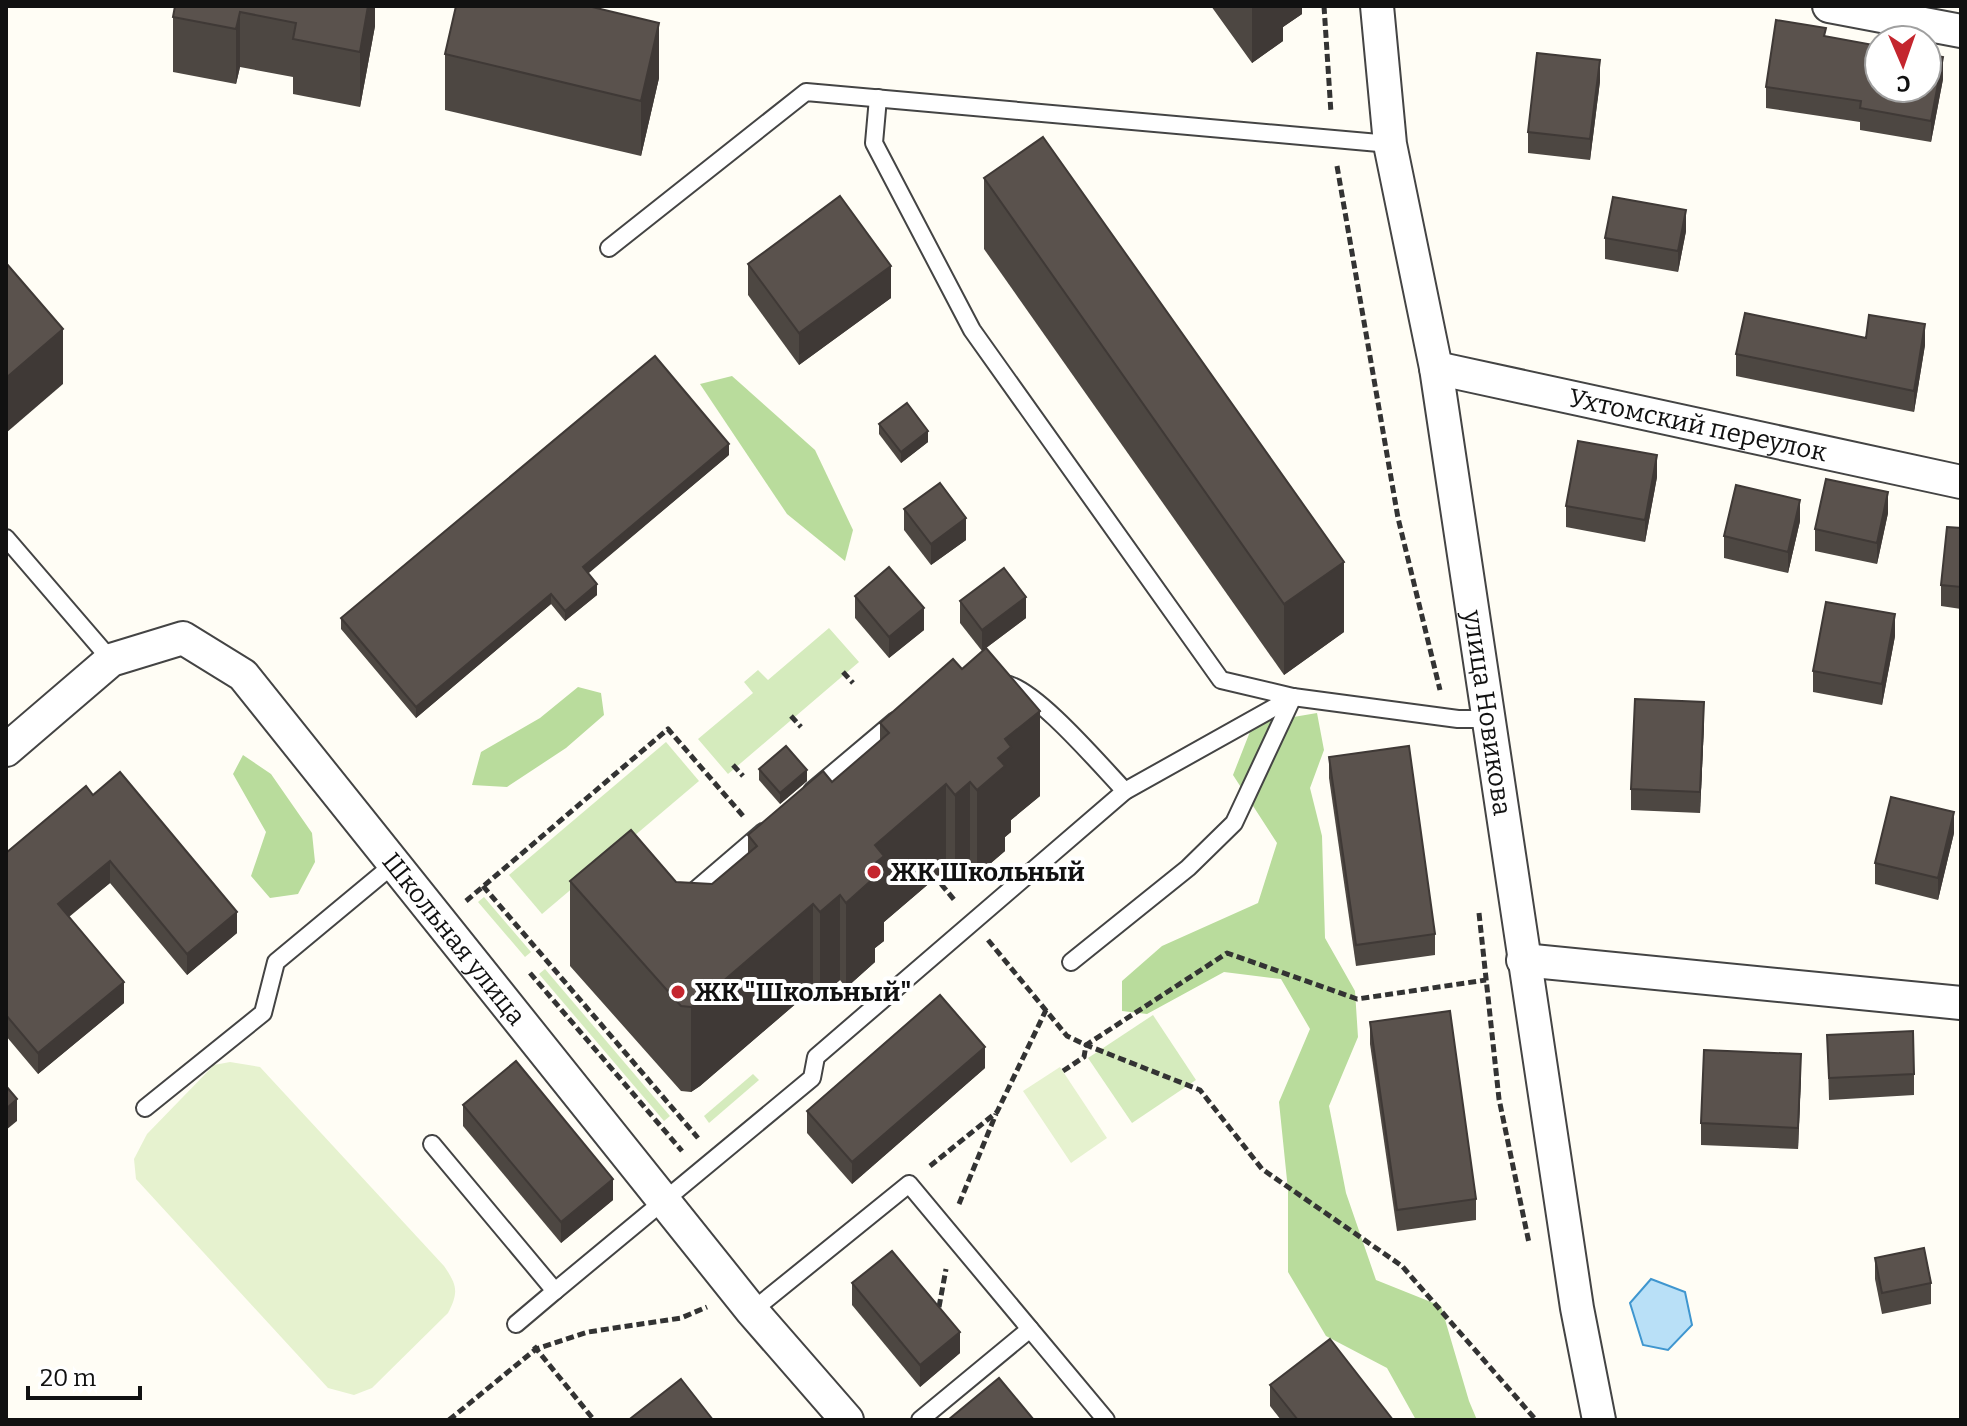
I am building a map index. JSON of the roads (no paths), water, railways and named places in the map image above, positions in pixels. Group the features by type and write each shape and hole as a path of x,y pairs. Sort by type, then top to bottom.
{"street":[{"name":"улица Новикова","path":"1377,6 1390,144 1436,368 1523,960 1577,1308 1599,1420"},
{"path":"1829,6 1961,31"},
{"name":"Ухтомский переулок","path":"1436,368 1961,482"},
{"name":"Школьная улица","path":"6,750 111,660 183,638 243,675 752,1311 847,1420"},
{"path":"1523,960 1961,1003"}],"lane":[{"path":"609,248 806,92 1390,144"},
{"path":"878,98 874,143 972,330 1221,680 1293,697 1458,719 1487,719"},
{"path":"6,538 111,660"},
{"path":"988,682 1014,685 1046,709 1125,791"},
{"path":"516,1324 812,1078 816,1057 1125,791 1293,697"},
{"path":"1071,962 1188,868 1234,823 1293,697"},
{"path":"795,805 903,713"},
{"path":"693,892 765,830"},
{"path":"145,1108 263,1013 276,962 394,864"},
{"path":"432,1144 555,1291"},
{"path":"752,1311 909,1184 1106,1420"},
{"path":"920,1420 1030,1329"}],"water":[{"path":"1651,1279 1685,1292 1692,1325 1668,1350 1643,1345 1630,1303"}],"place":[{"name":"ЖК Школьный","path":"874,872"},
{"name":"ЖК \"Школьный\"","path":"678,992"}]}
